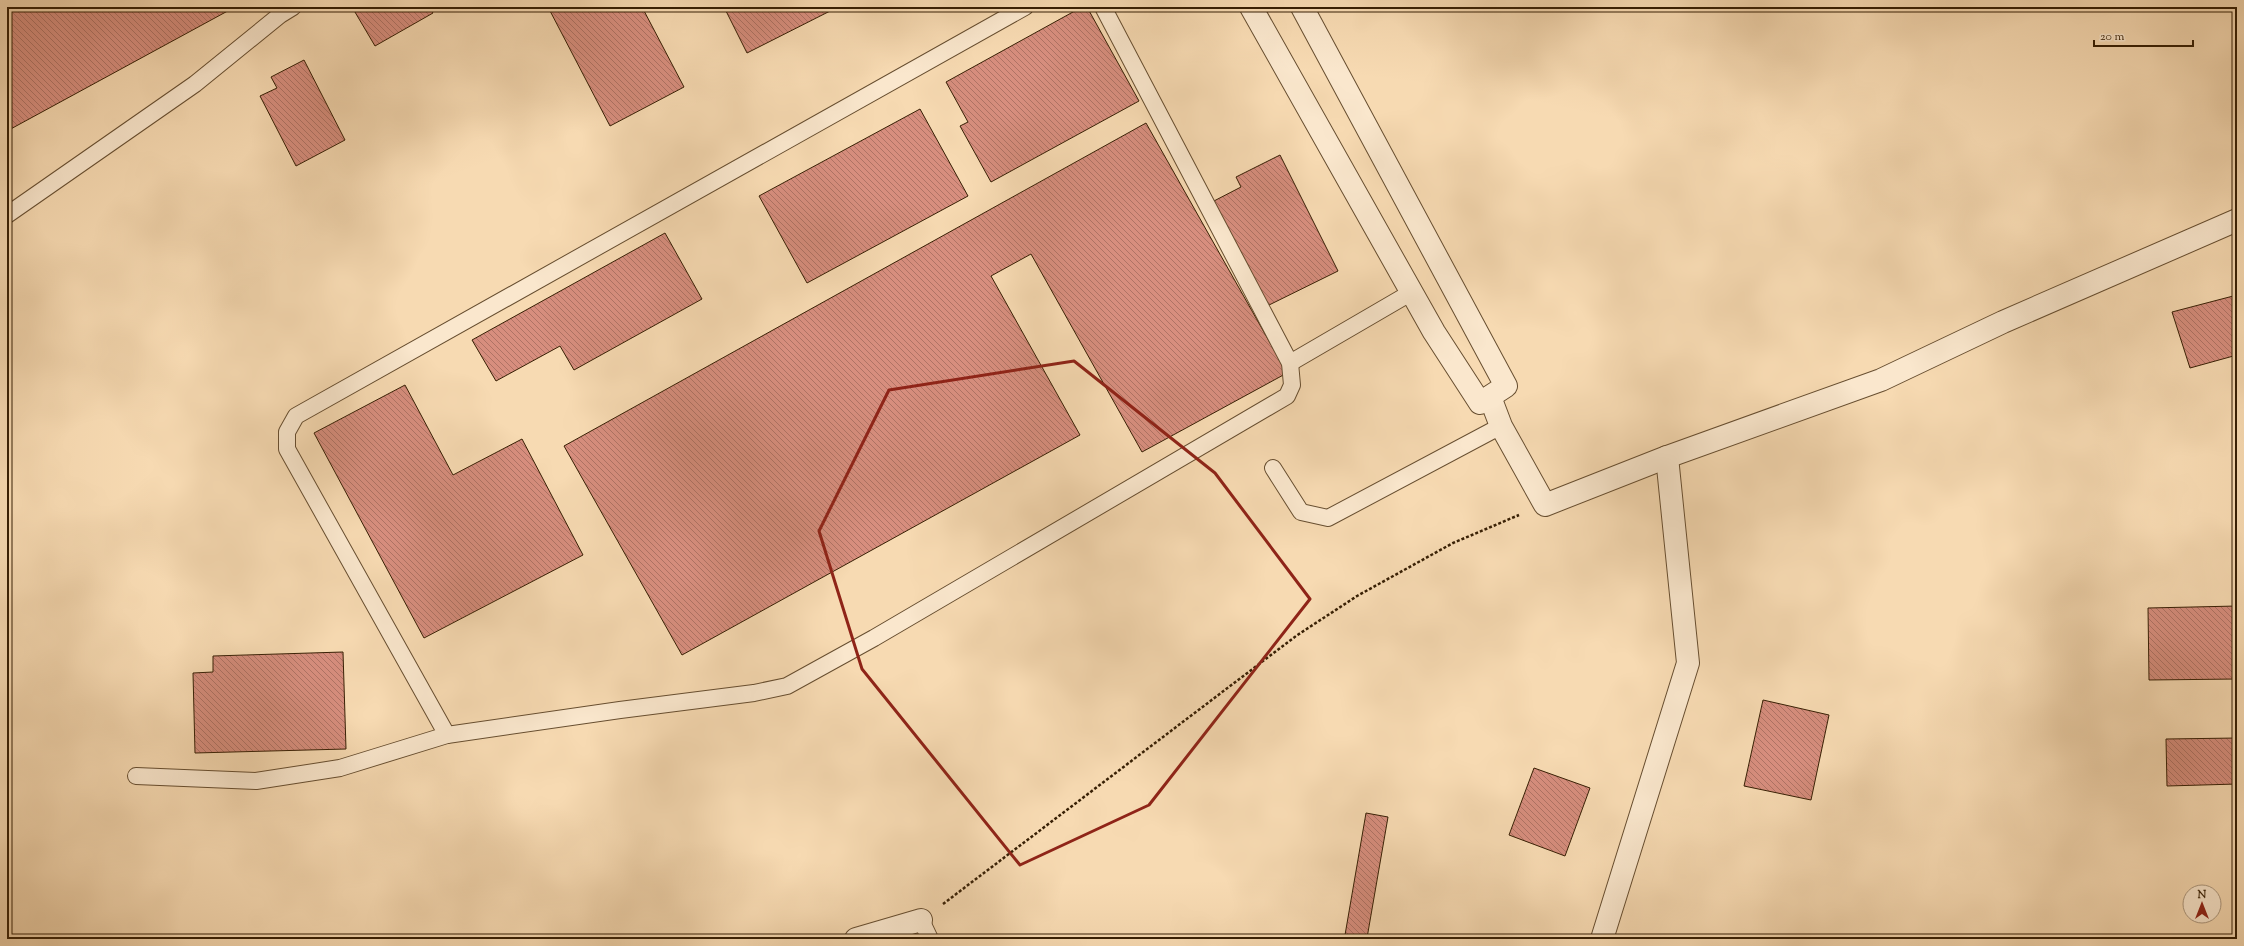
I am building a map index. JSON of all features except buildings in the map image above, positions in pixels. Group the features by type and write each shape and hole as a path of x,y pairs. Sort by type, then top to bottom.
{"street":[{"path":"1251,7 1434,332 1480,403 1506,386 1302,7"},
{"path":"1490,397 1501,426 1545,505 1667,457 1881,380 2003,322 2237,220"},
{"path":"1602,939 1688,663 1667,457"},
{"path":"856,939 926,930"}],"lane":[{"path":"7,215 195,84 280,14 293,7"},
{"path":"447,735 287,448 287,432 296,416 1025,7"},
{"path":"136,776 256,781 340,768 447,735 620,710 754,693 787,686 894,627 1286,396 1292,385 1290,363 1103,7"},
{"path":"1290,363 1412,292"},
{"path":"1273,468 1301,512 1328,518 1501,426"}],"path":[{"path":"926,930 1296,636 1357,596 1453,543 1545,505"}],"highlighted area":[{"path":"1074,361 1215,473 1310,599 1149,805 1020,865 862,669 819,531 889,390"}]}
